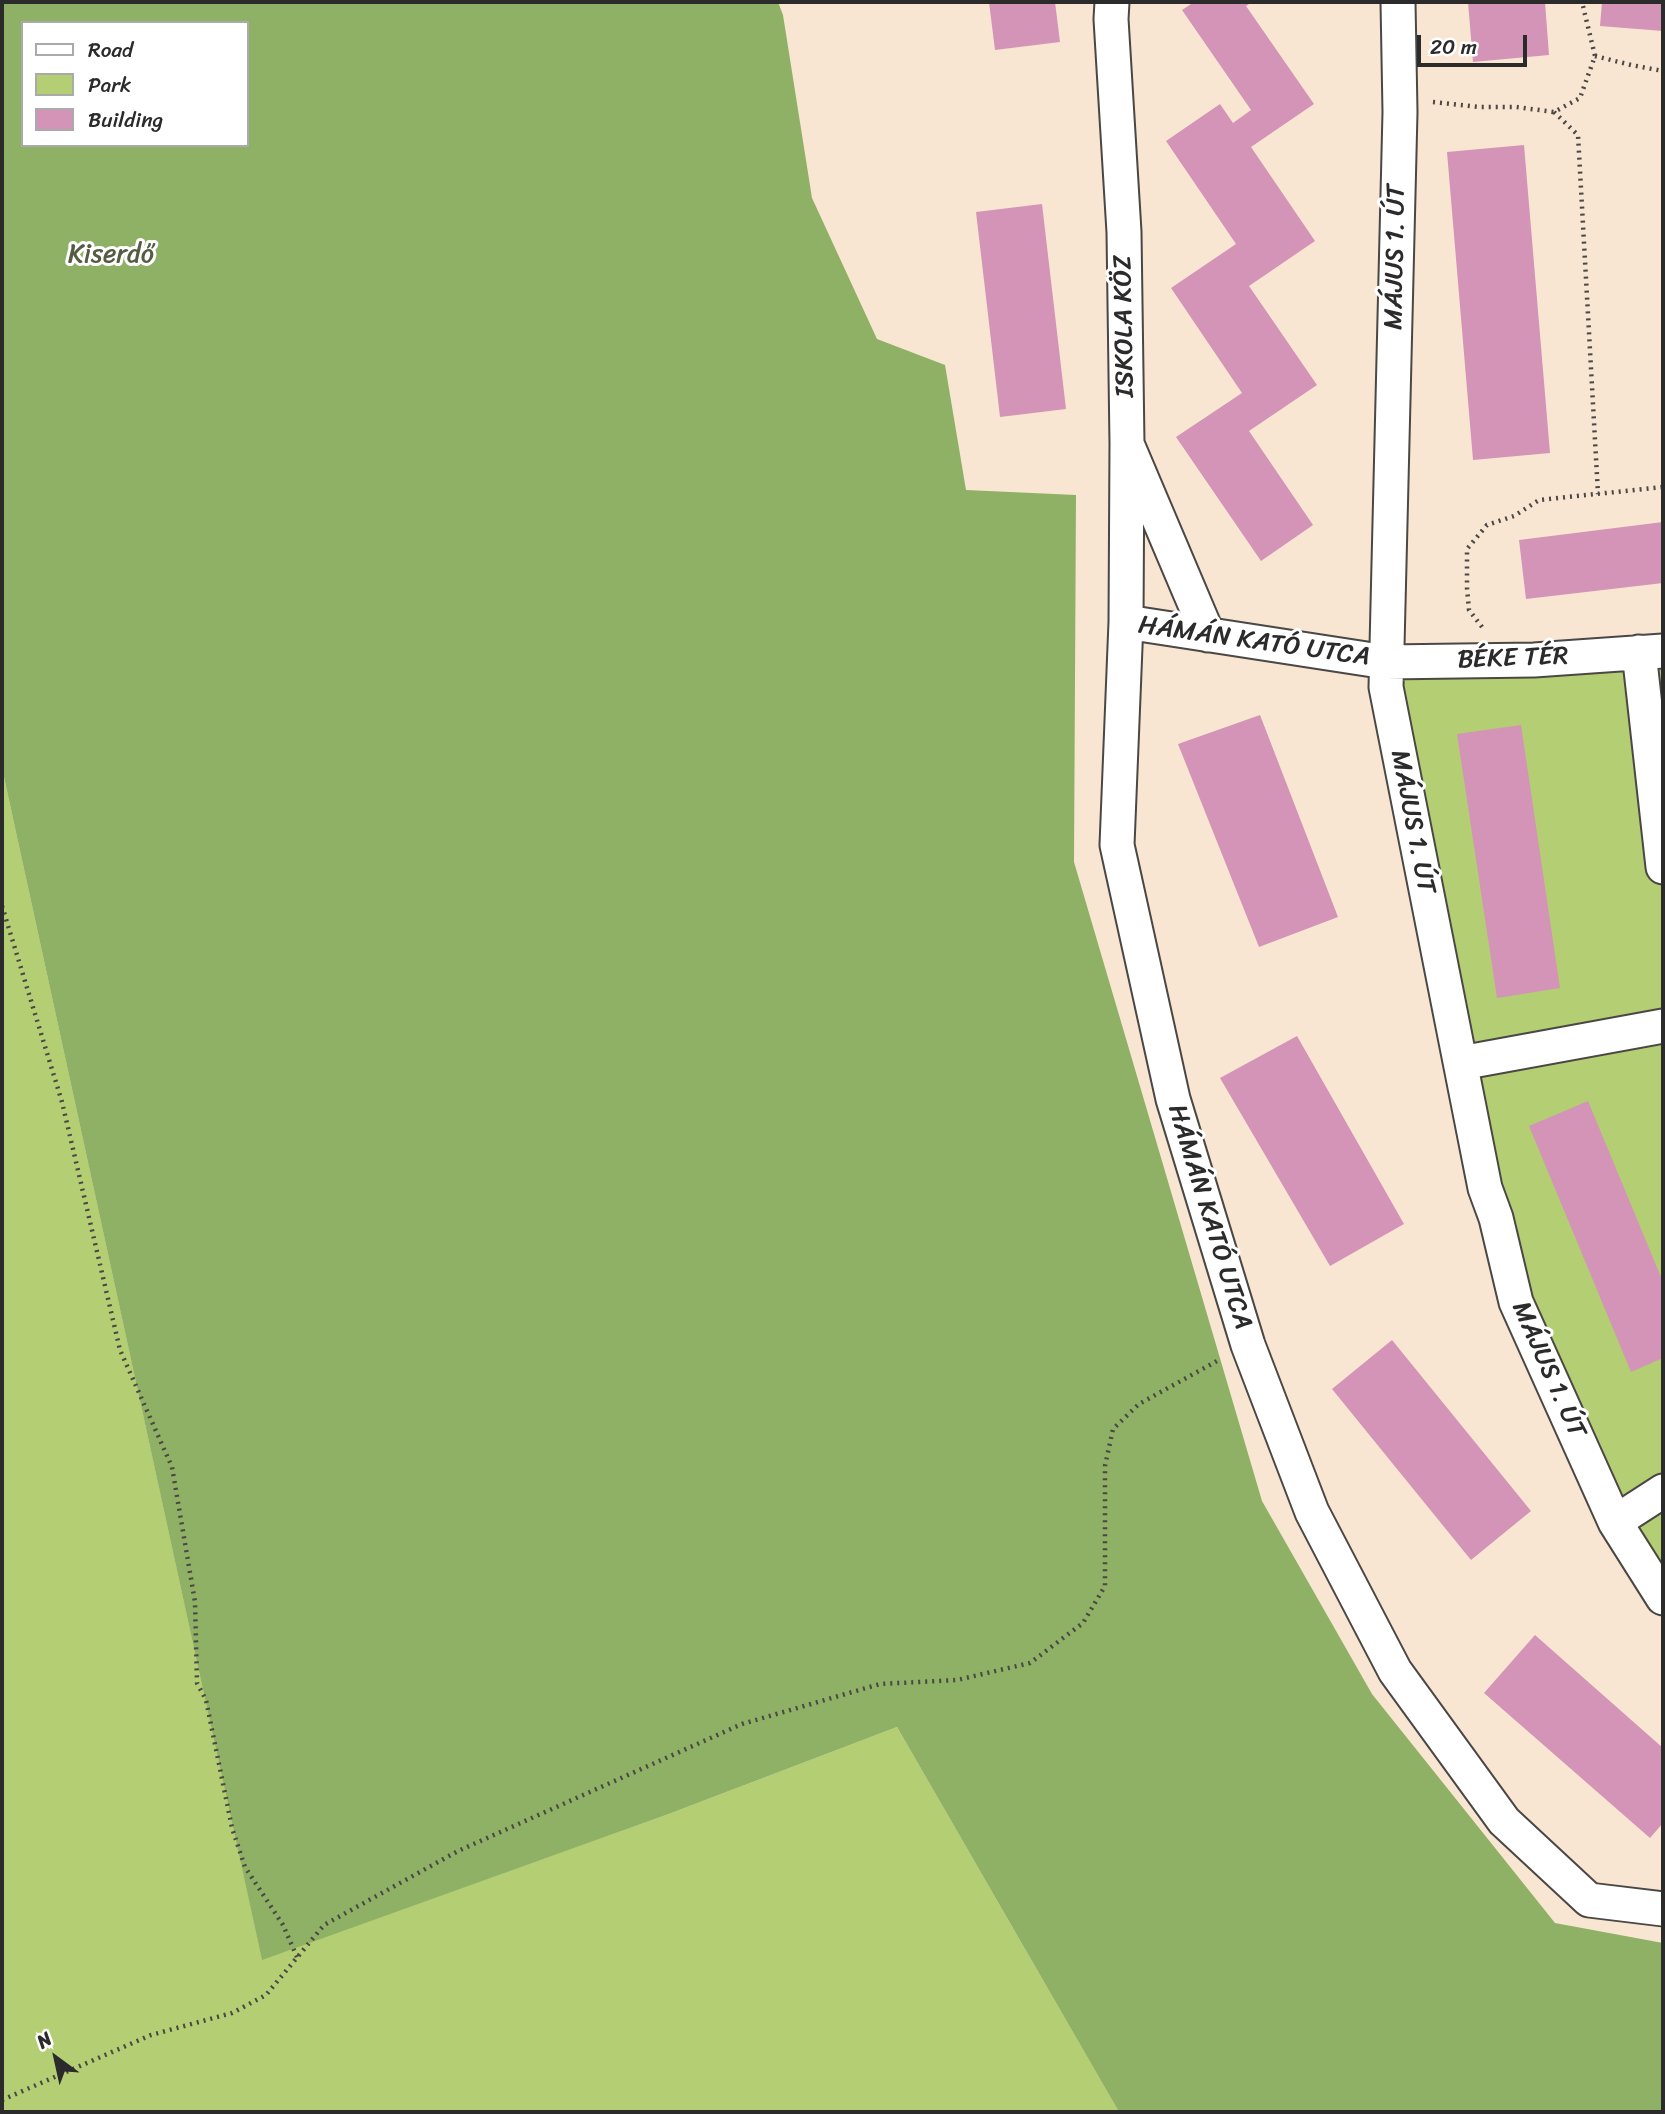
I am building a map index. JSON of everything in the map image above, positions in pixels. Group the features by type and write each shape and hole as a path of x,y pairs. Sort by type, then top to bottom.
{"street":[{"name":"ISKOLA KÖZ","path":"1112,2 1124,232 1127,444 1208,635"},
{"name":"MÁJUS 1. ÚT","path":"1398,2 1400,112 1386,687 1485,1188 1496,1218 1516,1302 1615,1522 1663,1598"},
{"path":"1126,622 1127,444"},
{"name":"HÁMÁN KATÓ UTCA","path":"1386,662 1126,622 1117,845 1173,1099 1248,1345 1312,1512 1395,1671 1504,1821 1589,1900 1663,1909"},
{"name":"BÉKE TÉR","path":"1386,662 1534,660 1651,652 1663,867"},
{"path":"1461,1063 1663,1026"},
{"path":"1615,1522 1663,1491"}],"path":[{"path":"1433,102 1554,112 1580,98 1595,56 1582,2"},
{"path":"1595,56 1663,71"},
{"path":"1554,112 1578,135 1598,494"},
{"path":"1467,588 1468,549 1488,525 1514,516 1539,500 1663,487"},
{"path":"2,906 62,1102 120,1350 172,1467 195,1602 197,1683 206,1700 232,1828 245,1867 283,1926 297,1957"},
{"path":"2,2100 151,2035 232,2013 266,1995 324,1925 458,1851 742,1724 880,1684 957,1680 1030,1663 1083,1623 1105,1586 1105,1466 1113,1429 1139,1404 1248,1345"}],"green space":[{"name":"Kiserdő","path":"2,2 778,2 783,15 812,198 877,339 945,365 966,490 1076,495 1074,862 1262,1501 1372,1694 1555,1923 1663,1943 1663,2112 1119,2112 897,1727 666,1815 262,1960 2,768"},
{"path":"1663,651 1663,1581 1605,1499 1502,1247 1386,662"},
{"path":"2,768 262,1959 666,1815 897,1727 1119,2112 2,2112"}],"building":[{"path":"989,2 1055,2 1060,42 995,50"},
{"path":"1194,2 1252,2 1246,6 1314,104 1251,147 1315,241 1249,286 1317,385 1249,431 1313,525 1261,561 1176,437 1242,393 1171,288 1236,244 1166,141 1220,104 1233,123 1251,110 1182,10"},
{"path":"1468,2 1545,2 1549,55 1473,62"},
{"path":"1602,2 1663,2 1663,31 1600,26"},
{"path":"1524,145 1550,453 1473,460 1447,152"},
{"path":"1042,204 1066,409 1000,417 976,212"},
{"path":"1663,522 1663,583 1526,599 1519,540"},
{"path":"1260,715 1338,917 1259,947 1178,744"},
{"path":"1521,725 1560,988 1497,998 1457,734"},
{"path":"1297,1036 1404,1224 1330,1266 1220,1078"},
{"path":"1588,1101 1663,1282 1663,1358 1631,1372 1529,1126"},
{"path":"1392,1340 1531,1511 1471,1560 1332,1389"},
{"path":"1535,1635 1663,1748 1663,1823 1650,1838 1484,1693"}]}
